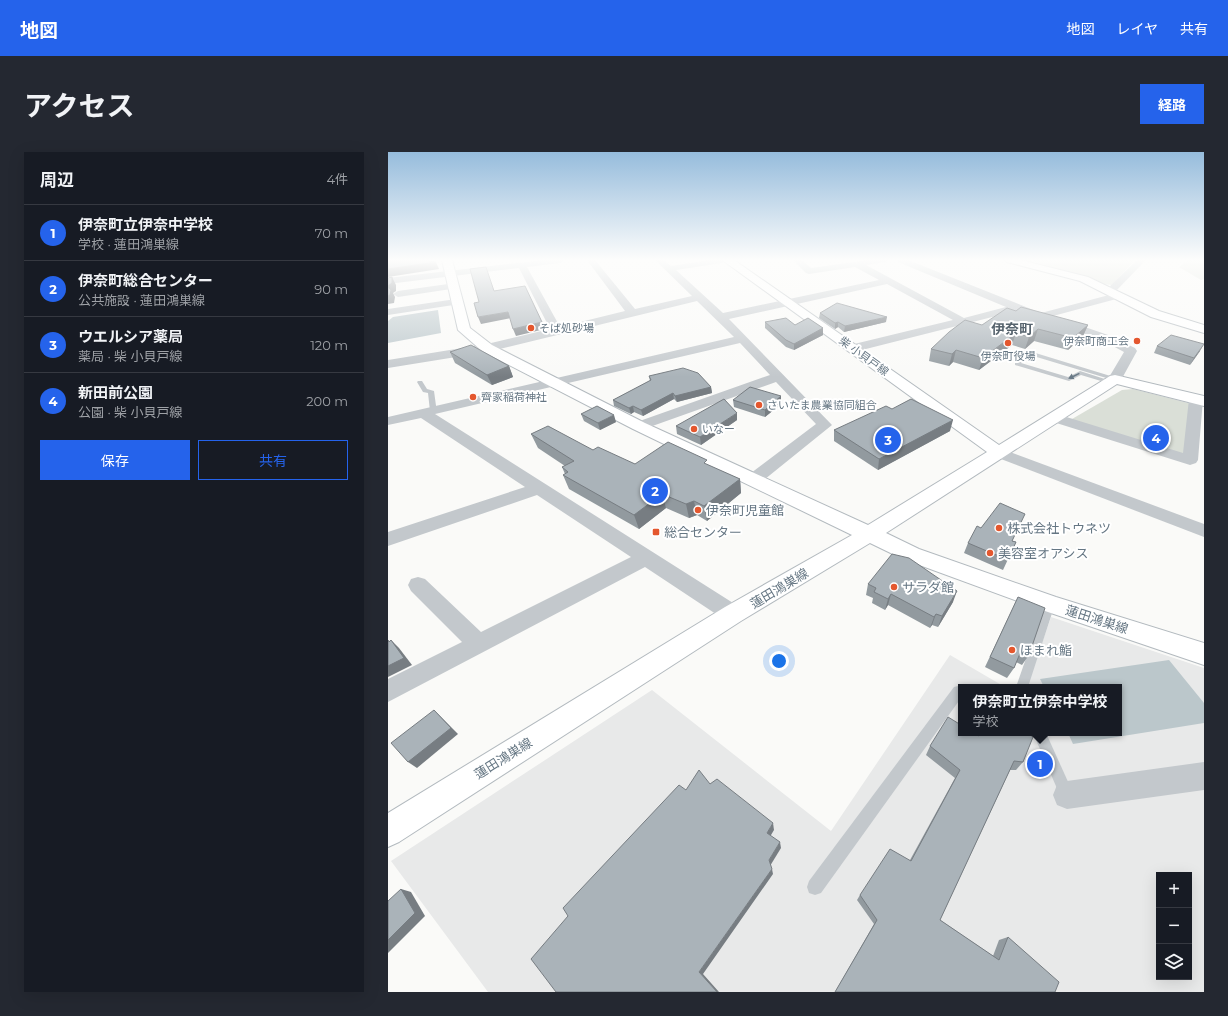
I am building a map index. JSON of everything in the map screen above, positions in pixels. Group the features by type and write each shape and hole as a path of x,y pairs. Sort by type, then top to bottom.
{"street":[{"path":"388,312 413,299"},
{"path":"456,299 464,330 486,348 639,426 868,535 1113,381 1131,351 1104,337 1017,308 996,299"},
{"path":"540,299 557,331"},
{"path":"621,299 632,313"},
{"path":"388,364 486,348 690,299"},
{"path":"702,299 722,317 777,377 825,426 753,480"},
{"name":"柴 小貝戸線","path":"786,299 999,453"},
{"path":"722,317 798,299"},
{"path":"922,299 962,321"},
{"path":"1041,316 1096,299"},
{"path":"1124,299 1168,319 1204,329"},
{"path":"854,348 1017,308"},
{"path":"388,421 743,339"},
{"path":"639,426 777,377"},
{"path":"1055,418 1190,460 1200,400 1113,381"},
{"path":"428,412 540,488 734,614"},
{"path":"999,453 1204,532"},
{"path":"388,539 540,488"},
{"name":"蓮田鴻巣線","path":"388,831 734,614 868,535 911,554 1050,604 1204,654"},
{"path":"388,691 648,558"},
{"path":"418,585 479,644"},
{"path":"1067,795 1204,776"}],"lane":[{"path":"1030,353 1113,381 1080,373 1069,379 1017,364 1030,353"},
{"path":"420,382 425,391 431,391 428,412"},
{"path":"1023,684 1050,604"},
{"path":"815,888 958,691"},
{"path":"1040,736 1067,795"}],"shaded area":[{"path":"438,310 441,333 388,343 388,321 393,317"},
{"path":"1133,389 1191,405 1184,454 1072,419 1122,390"},
{"path":"1051,617 1204,668 1204,992 488,992 391,861 652,690 831,831 950,655 1000,684 958,684 958,736 1122,736 1122,684 1028,684"},
{"path":"1169,660 1204,703 1204,723 1073,744 1069,736 1122,736 1122,684 1042,684 1040,679"}],"building":[{"path":"478,299 531,299 542,322 513,329 508,312 478,317 474,303 479,302"},
{"path":"837,303 887,317 845,326 838,322 835,323 820,313"},
{"path":"1021,307 1088,325 1073,338 1038,329 1029,337 1016,333 983,358 956,350 952,354 931,349 949,332 965,320 982,325 1007,308 1016,311"},
{"path":"786,318 795,325 808,318 823,328 794,344 786,340 765,322"},
{"path":"1171,335 1204,344 1194,358 1157,346"},
{"path":"471,345 509,366 487,375 450,352"},
{"path":"683,368 698,373 711,387 675,396 673,393 641,410 633,406 629,408 613,400 651,380 649,376"},
{"path":"750,387 781,396 765,410 733,400"},
{"path":"724,399 737,413 700,437 676,426"},
{"path":"911,399 953,420 879,459 834,430 886,406 892,409"},
{"path":"597,406 614,415 598,423 581,414"},
{"path":"548,426 593,450 598,447 635,464 668,442 707,460 704,463 740,479 704,506 694,501 686,504 662,494 634,515 563,475 568,472 562,467 574,461 531,434"},
{"path":"1000,503 1025,514 1012,541 1016,542 1008,560 968,543 977,526 981,528"},
{"path":"892,554 909,558 957,591 942,616 936,614 934,617 891,594 888,599 874,592 876,588 868,584"},
{"path":"1018,597 1045,608 1029,655 1021,651 1014,668 990,657"},
{"path":"388,640 389,642 391,640 404,658 388,666"},
{"path":"434,710 451,728 408,762 391,743"},
{"path":"948,717 958,723 958,736 1033,737 1023,762 1014,761 940,920 999,960 1008,937 1059,982 1055,992 835,992 877,920 860,895 890,849 911,861 960,770 930,746"},
{"path":"699,770 710,784 717,779 773,823 767,833 780,842 769,860 772,869 699,972 717,992 556,992 531,959 568,916 563,908 679,785 686,790"},
{"path":"401,889 415,913 388,940 388,901"}],"place":[{"name":"そば処砂場","path":"531,328"},
{"name":"伊奈町商工会","path":"1137,341"},
{"name":"伊奈町役場","path":"1008,343"},
{"name":"齊家稲荷神社","path":"473,397"},
{"name":"さいたま農業協同組合","path":"759,405"},
{"name":"いなー","path":"694,429"},
{"name":"新田前公園","path":"1156,438"},
{"name":"ウエルシア薬局","path":"888,440"},
{"name":"伊奈町総合センター","path":"655,491"},
{"name":"伊奈町児童館","path":"698,510"},
{"name":"株式会社トウネツ","path":"999,528"},
{"name":"総合センター","path":"656,532"},
{"name":"美容室オアシス","path":"990,553"},
{"name":"サラダ館","path":"894,587"},
{"name":"ほまれ鮨","path":"1012,650"},
{"name":"伊奈町立伊奈中学校","path":"1040,764"}],"district":[{"name":"伊奈町","path":"1012,329"}]}
